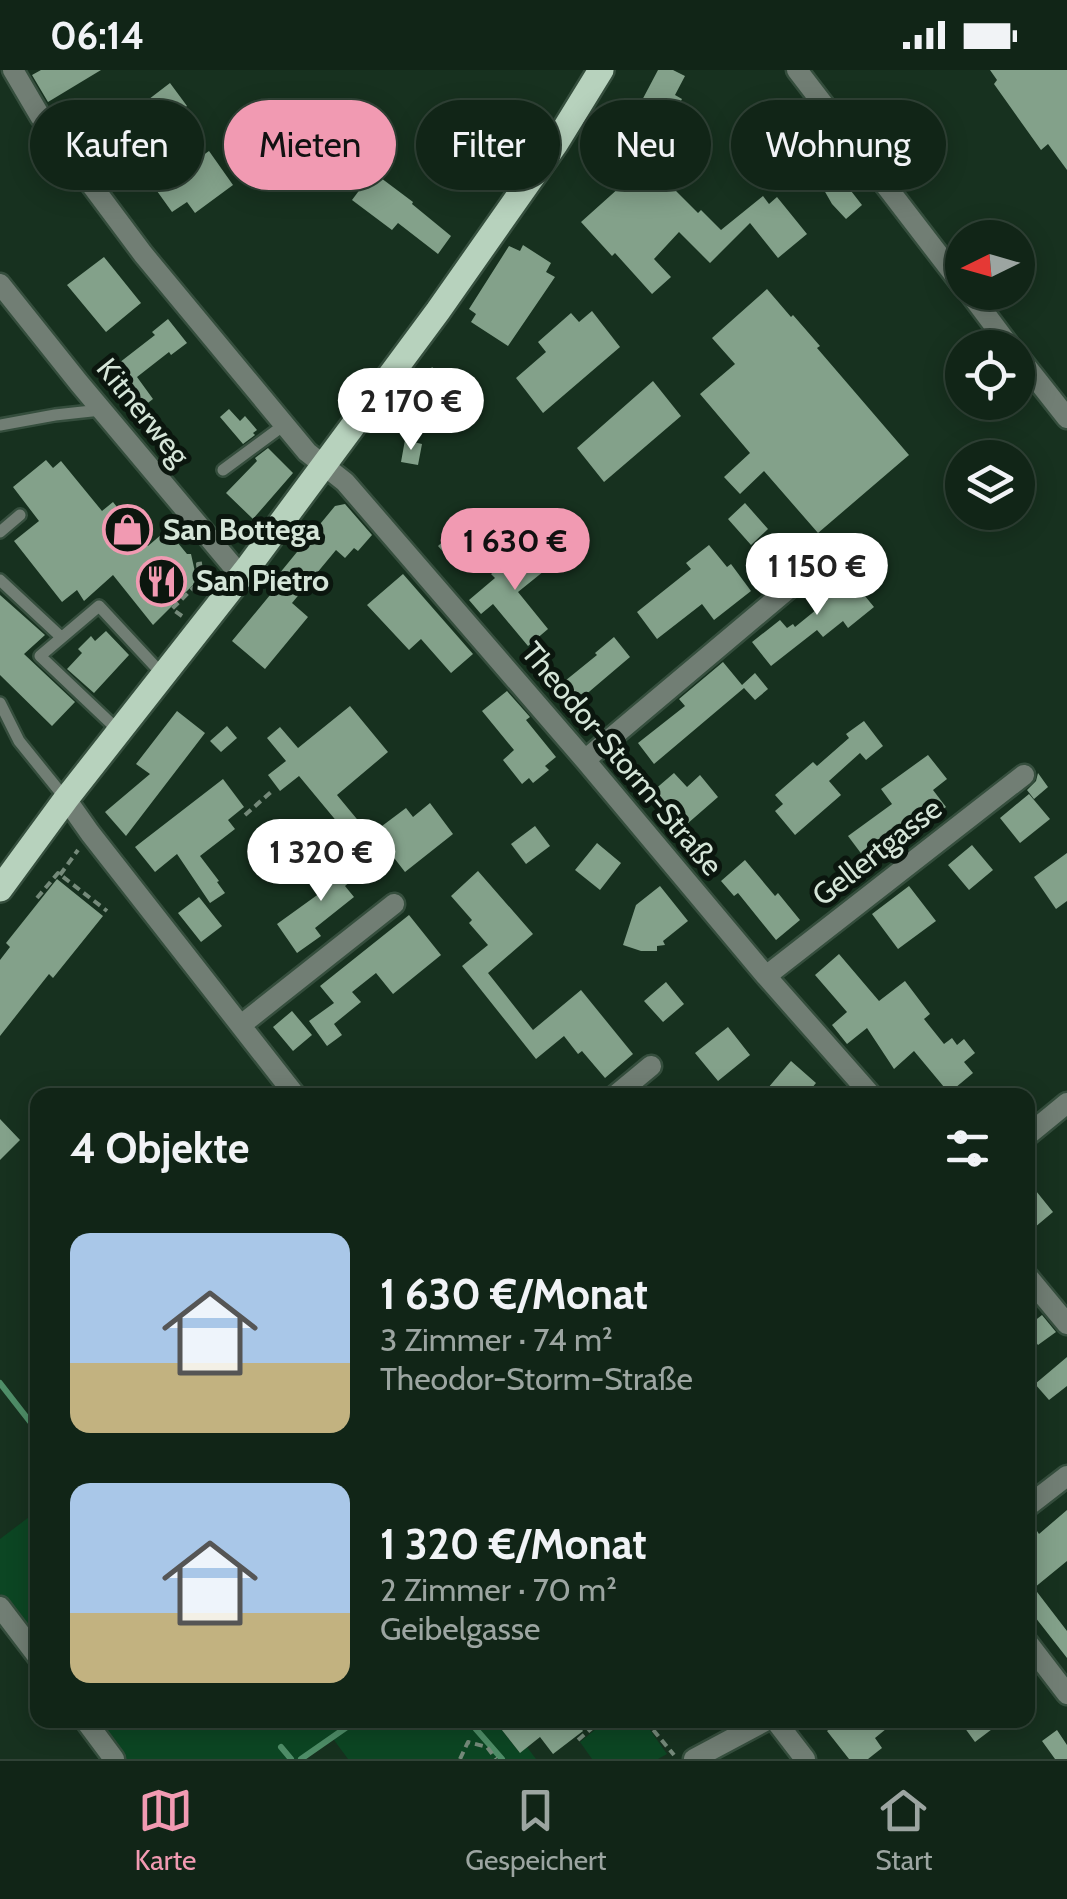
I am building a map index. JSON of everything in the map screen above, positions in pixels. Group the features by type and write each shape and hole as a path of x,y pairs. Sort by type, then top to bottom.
{"main road":[{"path":"0,889 241,576 438,311 556,143 601,70"}],"street":[{"name":"Theodor-Storm-Straße","path":"14,70 40,116 144,254 284,425 307,452 345,482 866,1088"},
{"path":"796,70 945,263"},
{"name":"Kitnerweg","path":"0,284 241,576"},
{"path":"982,310 997,330"},
{"path":"1035,378 1067,418"},
{"path":"585,760 814,568"},
{"name":"Gellertgasse","path":"766,976 1024,775"},
{"path":"66,799 290,1088"},
{"path":"241,1025 394,904"},
{"path":"624,1088 651,1066"},
{"path":"1035,1129 1067,1103"},
{"path":"1035,1285 1067,1324"},
{"path":"1035,1501 1067,1476"},
{"path":"0,1607 30,1646"},
{"path":"1035,1652 1067,1694"},
{"path":"91,1728 114,1759"},
{"path":"694,1759 752,1728"},
{"path":"781,1728 806,1759"}],"lane":[{"path":"0,426 102,410"},
{"path":"224,470 284,425"},
{"path":"0,532 20,516"},
{"path":"0,580 61,638"},
{"path":"119,731 40,656 99,606 163,675"},
{"path":"0,703 19,741 66,799"}],"path":[{"path":"179,614 172,609 200,581 198,564 202,564"},
{"path":"246,815 270,792"},
{"path":"60,875 80,848"},
{"path":"36,898 58,873 107,911"},
{"path":"578,1740 593,1728"},
{"path":"652,1728 676,1759"},
{"path":"460,1759 468,1742 488,1746 496,1759"}],"green space":[{"path":"30,1516 30,1635 0,1594 0,1539"},
{"path":"101,1728 500,1728 519,1752 527,1747 536,1759 348,1759 331,1736 300,1759 125,1759"},
{"path":"597,1728 649,1728 667,1754 658,1759 592,1759 580,1742"}],"building":[{"path":"41,70 101,70 51,100 47,100 32,75"},
{"path":"658,70 673,70 685,76 675,95 681,100 642,100"},
{"path":"990,70 1067,70 1067,170 1048,144 1041,150 994,84 997,80"},
{"path":"170,83 183,100 148,100"},
{"path":"209,151 224,172 226,190 195,213 187,202 172,212 156,190 204,190 204,155"},
{"path":"396,189 451,236 438,254 398,223 392,230 352,200 360,190"},
{"path":"617,190 675,190 721,230 763,196 769,204 777,197 807,234 778,258 750,223 710,263 679,232 654,259 671,277 652,294 581,222"},
{"path":"824,190 850,190 862,205 846,219"},
{"path":"523,245 551,263 546,272 555,277 508,346 471,322 476,314 469,309 509,246 520,251"},
{"path":"104,257 141,303 106,332 67,285"},
{"path":"767,289 820,346 817,348 909,455 818,533 764,471 740,494 724,477 750,453 700,394 735,364 712,338"},
{"path":"592,311 620,347 543,413 516,378 546,352 538,342 571,313 579,322"},
{"path":"168,319 187,343 137,377 153,399 136,412 106,373 155,335 152,332"},
{"path":"432,367 466,394 463,399 469,404 452,430 409,396"},
{"path":"653,381 681,416 604,482 577,448"},
{"path":"229,409 240,421 245,416 257,430 243,444 220,417"},
{"path":"405,440 422,444 418,465 401,462"},
{"path":"268,448 293,473 253,519 226,493"},
{"path":"46,460 53,468 61,461 102,511 113,502 148,546 162,534 168,541 173,537 191,554 197,581 153,625 113,575 84,601 77,590 62,602 14,541 39,521 13,487"},
{"path":"745,503 768,529 751,545 728,519"},
{"path":"345,504 372,535 358,551 354,548 345,558 336,550 292,603 308,617 265,669 232,641 275,589 270,585 297,552 335,506"},
{"path":"459,527 477,548 456,566 438,546"},
{"path":"529,543 549,567 518,592 548,629 528,646 493,604 481,614 469,600 495,578 491,574"},
{"path":"709,545 727,567 731,564 751,591 714,620 702,604 657,639 637,612 691,569 686,563"},
{"path":"842,568 874,607 848,628 843,621 823,637 817,630 771,666 752,642 780,620 787,628 793,624 795,627 827,601 817,588"},
{"path":"403,574 473,654 451,673 421,639 409,650 367,605"},
{"path":"0,595 45,635 24,654 75,702 52,726 0,675"},
{"path":"106,631 129,655 94,693 67,669 91,636 95,641"},
{"path":"614,637 630,657 570,708 555,689"},
{"path":"723,662 742,685 755,673 768,689 755,700 744,688 654,764 638,743 685,706 679,699"},
{"path":"507,691 556,757 545,766 549,770 533,783 529,778 522,784 503,760 514,750 482,711"},
{"path":"350,706 388,752 337,795 361,824 348,835 299,776 280,791 268,775 286,761 267,738 280,727 298,748"},
{"path":"177,711 205,733 126,836 105,812 150,774 136,764"},
{"path":"864,721 883,746 866,760 860,753 829,781 841,795 795,835 775,811 783,804 775,795 813,762 817,766 849,738 846,734"},
{"path":"227,726 237,738 221,752 210,741"},
{"path":"928,755 947,779 933,790 946,807 869,864 848,836 892,804 881,789"},
{"path":"674,773 687,787 700,775 718,797 679,831 657,806 662,801 653,791"},
{"path":"1038,773 1048,787 1034,799 1027,790"},
{"path":"223,779 244,807 228,820 235,829 200,856 225,893 210,903 177,854 155,872 135,847"},
{"path":"1029,794 1050,819 1020,843 1000,818"},
{"path":"430,803 453,834 405,872 374,832 406,808 413,817"},
{"path":"535,826 550,846 526,864 511,844"},
{"path":"597,843 621,863 600,890 575,870"},
{"path":"972,845 993,870 969,890 948,865"},
{"path":"350,853 364,870 345,886 354,897 315,928 321,936 297,953 277,924 320,893 311,883"},
{"path":"1067,853 1067,901 1056,909 1034,877"},
{"path":"745,860 800,920 776,940 738,893 734,896 721,881"},
{"path":"478,871 533,934 488,973 533,1030 581,990 633,1054 605,1078 564,1036 536,1059 462,966 488,945 451,896"},
{"path":"57,879 103,916 53,978 49,974 0,1036 0,960 10,947 6,943"},
{"path":"660,886 688,921 663,941 665,945 657,946 657,951 623,945 636,905"},
{"path":"909,886 936,921 898,949 872,914"},
{"path":"199,897 222,926 201,942 178,913"},
{"path":"409,915 441,955 393,994 376,973 352,992 361,1002 334,1024 342,1035 327,1046 309,1021 334,1003 320,986"},
{"path":"839,954 879,1001 905,981 930,1014 924,1019 944,1044 952,1038 957,1045 964,1039 975,1053 964,1062 973,1073 955,1088 945,1088 914,1051 894,1069 867,1028 847,1044 832,1025 847,1012 815,975"},
{"path":"666,982 684,1004 663,1022 644,1001"},
{"path":"292,1011 312,1035 293,1051 273,1027"},
{"path":"728,1027 750,1055 718,1081 695,1053"},
{"path":"791,1061 816,1083 812,1088 768,1088"},
{"path":"0,1119 20,1140 0,1160"},
{"path":"1035,1190 1053,1212 1035,1227"},
{"path":"1042,1315 1056,1332 1038,1345 1035,1341 1035,1320"},
{"path":"1067,1357 1067,1386 1049,1400 1035,1384"},
{"path":"1067,1510 1067,1561 1035,1587 1035,1533 1039,1534"},
{"path":"1035,1589 1067,1631 1067,1658 1035,1617"},
{"path":"500,1728 583,1731 553,1754 540,1737 520,1753"},
{"path":"887,1728 875,1738 882,1748 868,1759 849,1759 827,1731"},
{"path":"965,1728 993,1728 975,1742"},
{"path":"1057,1730 1067,1745 1067,1759 1055,1759 1042,1741"}],"waterway":[{"path":"0,1383 30,1422"},
{"path":"301,1759 346,1728"},
{"path":"475,1728 502,1759"},
{"path":"281,1747 291,1759"}],"place":[{"name":"San Bottega","path":"128,530"},
{"name":"San Pietro","path":"161,581"}]}
